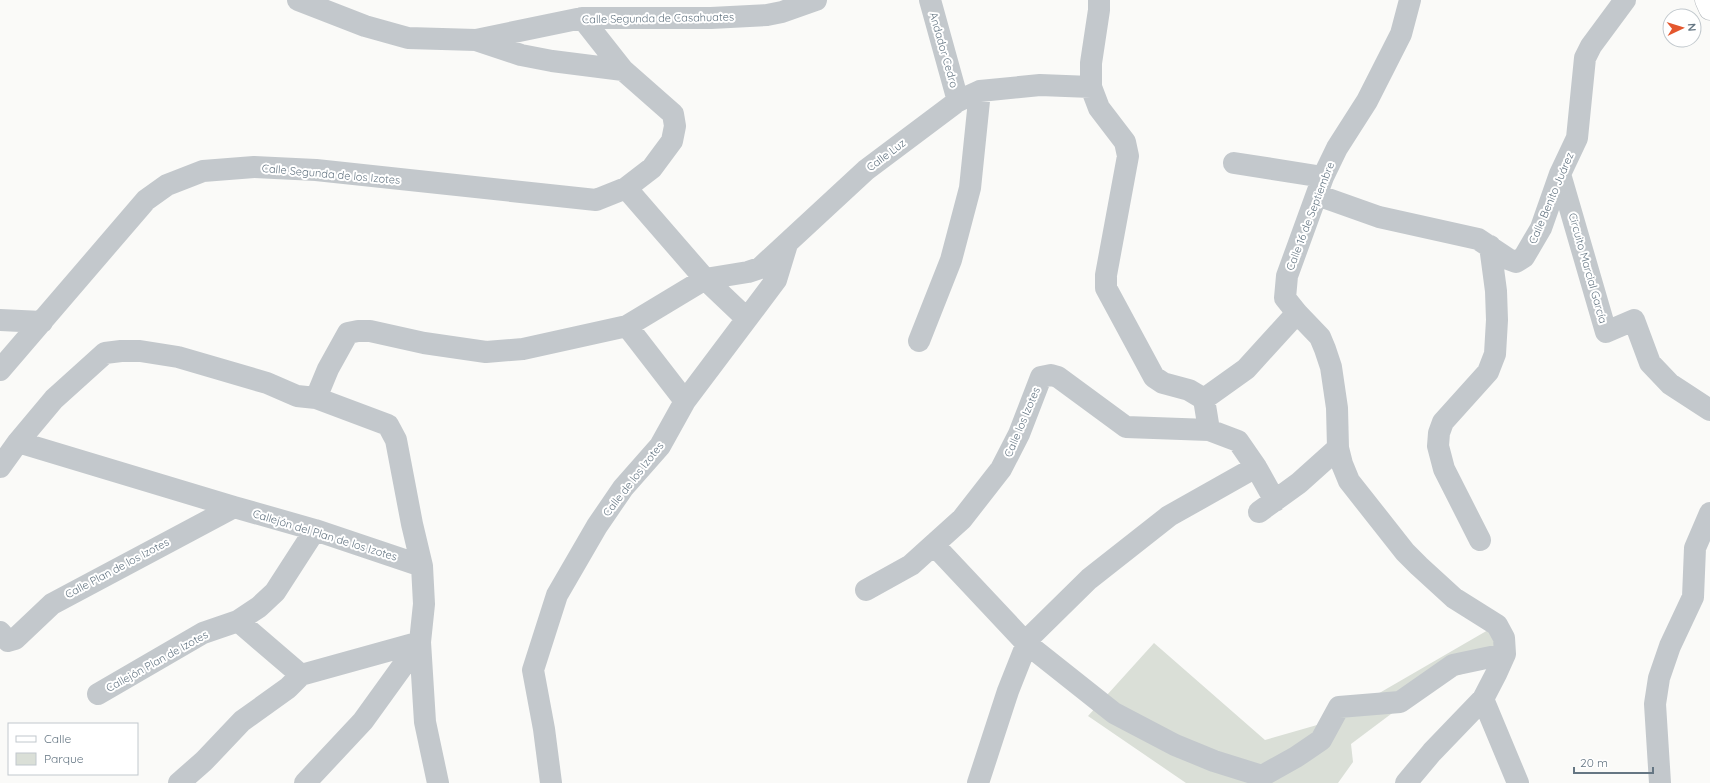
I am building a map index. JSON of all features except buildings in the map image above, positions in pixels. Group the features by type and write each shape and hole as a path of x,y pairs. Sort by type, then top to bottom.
{"main road":[{"path":"1706,0 1710,9"}],"street":[{"path":"298,0 365,26 408,38 476,40 521,55 552,61 624,70"},
{"name":"Calle Segunda de Casahuates","path":"476,40 582,18 711,18 768,16 816,0"},
{"name":"Andador Cedro","path":"930,0 958,101"},
{"path":"1099,0 1099,10 1091,63 1091,87 1099,108 1125,142 1128,156 1106,275 1106,288 1154,377 1163,383 1189,390 1204,399 1209,430 1238,441 1256,467 1267,506 1299,483 1338,448"},
{"name":"Calle 16 de Septiembre","path":"1410,0 1402,34 1366,101 1337,148 1320,186 1287,276 1285,298 1320,337 1331,367 1337,408 1338,448 1342,464 1349,481 1405,552 1454,598 1497,625 1504,638 1505,654"},
{"name":"Calle Benito Juárez","path":"1320,186 1379,217 1478,239 1508,259 1516,262 1524,257 1541,228 1560,174 1577,138 1586,58 1591,46 1625,0"},
{"name":"Calle Segunda de los Izotes","path":"0,370 146,200 167,185 203,171 254,167 316,170 596,200 626,188 652,168 672,141 675,126 673,114 624,70 582,18"},
{"name":"Calle Luz","path":"705,279 748,272 760,268 866,170 958,101 980,91 1040,85 1091,87"},
{"path":"919,341 951,260 970,188 980,91"},
{"path":"1234,163 1320,186"},
{"name":"Circuito Marcial García","path":"1560,174 1606,332 1634,320 1650,363 1670,384 1710,410"},
{"path":"626,188 705,279 746,318"},
{"name":"Calle de los Izotes","path":"551,783 544,729 533,670 557,595 596,526 624,488 660,446 685,401 776,280 786,244"},
{"path":"1480,540 1444,469 1438,446 1439,433 1443,422 1488,372 1495,354 1497,320 1496,291 1490,246"},
{"path":"316,398 328,369 348,333 370,331 424,343 486,352 523,350 627,326 705,279"},
{"path":"1204,399 1246,369 1297,313"},
{"path":"0,320 42,322"},
{"path":"627,326 685,401"},
{"path":"0,468 18,442 54,399 105,353 121,351 140,351 178,357 267,383 296,396 316,398 388,425 396,440 412,524 422,566 424,604 420,642 425,722 438,783"},
{"name":"Calle los Izotes","path":"866,590 912,565 962,519 1001,469 1021,428 1041,377 1051,375 1058,377 1126,428 1209,430"},
{"name":"Callejón del Plan de los Izotes","path":"18,442 315,530 422,566"},
{"path":"978,783 1008,691 1029,638 1089,578 1169,516 1256,467"},
{"name":"Calle Plan de los Izotes","path":"3,636 15,639 52,604 234,507"},
{"path":"1660,783 1655,704 1659,678 1670,646 1693,597 1695,548 1708,521"},
{"name":"Callejón Plan de Izotes","path":"98,694 203,633 238,621 259,607 275,592 315,530"},
{"path":"934,545 1027,644 1114,713 1181,748 1214,762 1262,776 1296,757 1321,740 1339,707 1400,702 1454,665 1505,654"},
{"path":"238,621 301,675"},
{"path":"179,783 204,761 242,721 288,688 301,675 420,642"},
{"path":"305,783 363,721 420,642"},
{"path":"1406,783 1432,752 1483,699 1505,654"},
{"path":"1483,699 1518,783"}],"green space":[{"path":"1495,626 1498,650 1490,665 1431,684 1351,744 1353,762 1338,783 1186,783 1088,716 1154,643 1265,740 1331,721"}]}
